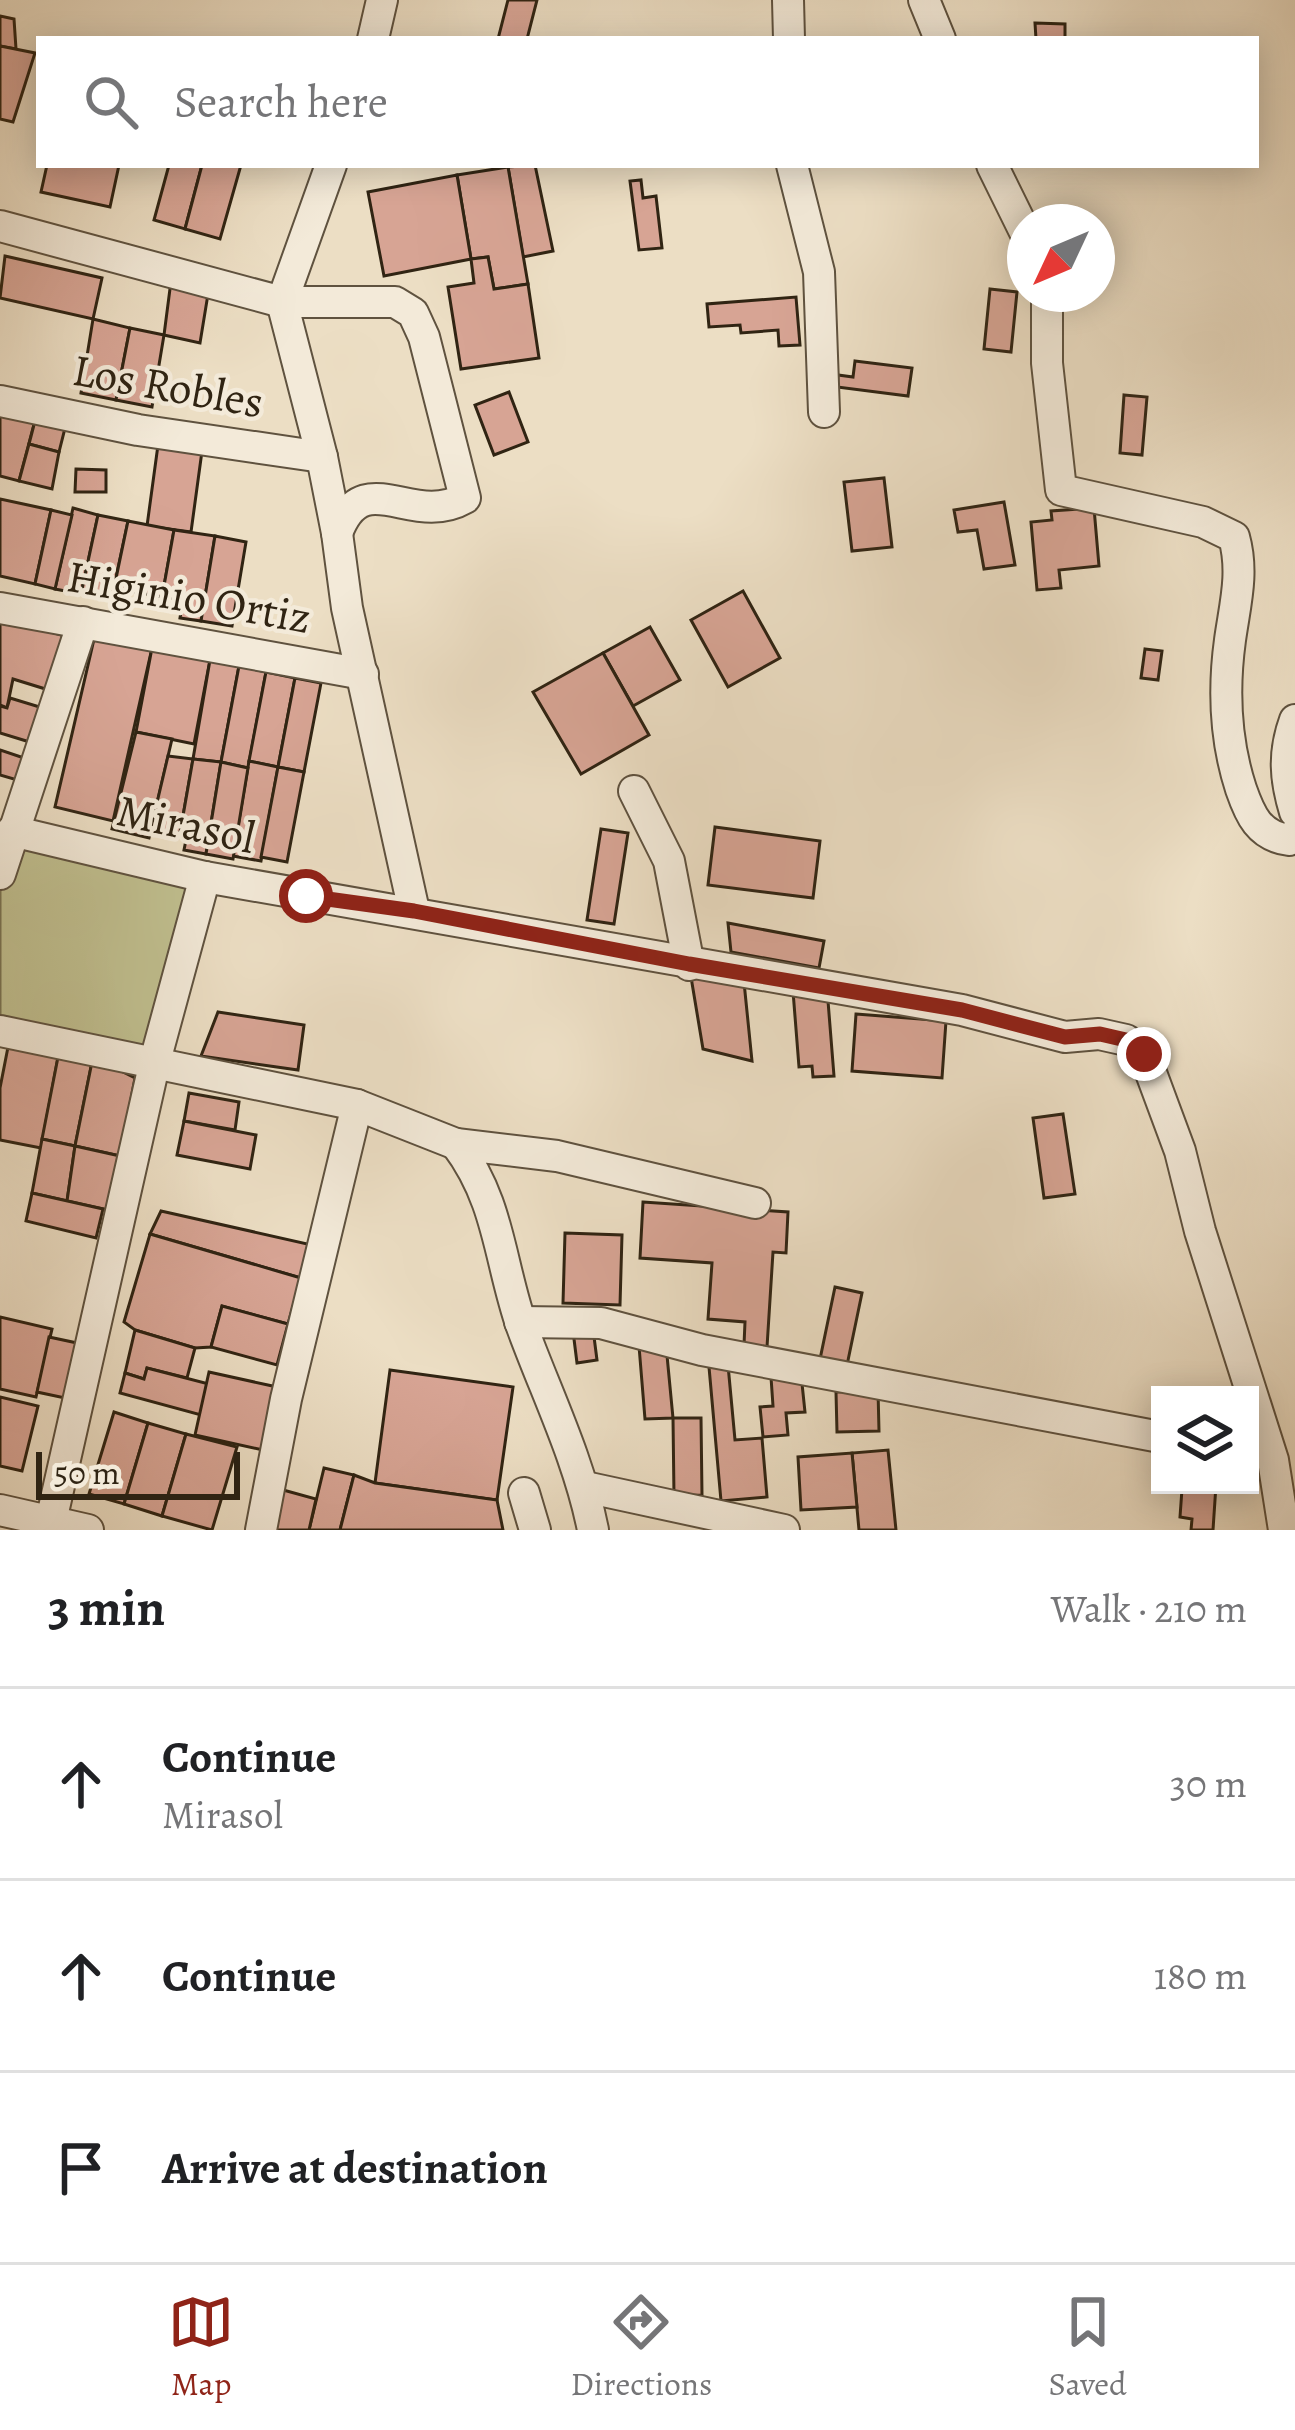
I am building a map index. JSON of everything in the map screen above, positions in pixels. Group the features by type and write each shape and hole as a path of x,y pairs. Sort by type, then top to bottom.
{"street":[{"path":"374,36 382,0"},
{"path":"788,0 789,36"},
{"path":"924,0 939,36"},
{"path":"330,168 282,302 322,457 346,608 414,911"},
{"path":"793,168 819,272 824,412"},
{"path":"993,168 1011,204"},
{"path":"0,226 282,302 395,302 413,314 424,337 465,499 440,510 369,498 345,513 337,533"},
{"path":"1047,312 1047,363 1061,490 1203,522 1234,537 1241,564 1225,707 1234,767 1250,816 1272,838 1288,840 1295,834"},
{"name":"Los Robles","path":"0,400 138,430 322,457"},
{"name":"Higinio Ortiz","path":"0,608 362,674"},
{"path":"0,874 83,622"},
{"path":"1295,720 1285,747 1287,785 1295,812"},
{"path":"634,791 669,861 689,964"},
{"name":"Mirasol","path":"11,831 205,877 962,1010 1065,1037 1100,1034 1126,1040 1144,1054 1180,1151 1200,1231 1273,1460 1284,1530"},
{"path":"50,1526 155,1061 205,877"},
{"path":"0,1031 357,1105 456,1144 557,1156 755,1203"},
{"path":"261,1530 286,1399 357,1105"},
{"path":"456,1144 477,1171 491,1204 520,1322 585,1487 593,1530"},
{"path":"520,1322 601,1323 724,1354 1151,1435"},
{"path":"585,1487 784,1530"},
{"path":"524,1492 535,1530"},
{"path":"0,1510 50,1526 88,1530"}],"shaded area":[{"path":"12,831 205,877 155,1061 0,1031 0,874"}],"building":[{"path":"508,0 537,0 528,36 499,36"},
{"path":"0,16 14,19 16,49 0,46"},
{"path":"1035,23 1065,24 1065,36 1036,36"},
{"path":"0,46 35,53 13,122 0,119"},
{"path":"46,168 118,168 110,207 41,192"},
{"path":"168,168 201,168 185,229 154,220"},
{"path":"201,168 240,168 220,239 185,229"},
{"path":"508,168 536,168 553,251 523,257"},
{"path":"508,168 528,284 494,289 488,257 471,259 457,175"},
{"path":"457,175 471,259 384,276 368,192"},
{"path":"641,180 643,198 656,196 662,248 639,250 630,181"},
{"path":"5,256 102,278 93,319 0,298"},
{"path":"488,257 494,289 528,284 539,358 461,369 448,287 474,283 471,259"},
{"path":"171,281 209,288 200,343 164,335"},
{"path":"990,289 1007,291 1007,312 1015,312 1011,352 984,349"},
{"path":"796,297 800,345 779,346 778,330 741,333 740,325 709,327 707,304"},
{"path":"93,319 130,328 116,400 81,393"},
{"path":"130,328 164,335 152,407 116,400"},
{"path":"855,361 912,368 908,396 837,387 838,375 853,377"},
{"path":"509,392 528,442 494,455 475,405"},
{"path":"1124,395 1147,397 1142,455 1120,453"},
{"path":"0,406 36,417 19,481 0,476"},
{"path":"36,417 66,424 59,452 29,444"},
{"path":"29,444 59,452 52,489 19,481"},
{"path":"158,445 202,451 191,532 147,526"},
{"path":"76,469 106,470 106,492 75,492"},
{"path":"884,478 892,547 852,551 844,482"},
{"path":"0,499 51,510 35,584 0,576"},
{"path":"1004,502 1015,565 984,569 977,530 958,532 954,510"},
{"path":"73,508 98,515 81,594 55,589"},
{"path":"1094,508 1099,566 1059,570 1061,588 1037,590 1031,522 1052,520 1051,511"},
{"path":"51,510 72,515 55,589 35,584"},
{"path":"98,515 128,521 111,601 81,594"},
{"path":"128,521 174,530 162,597 114,588"},
{"path":"174,530 215,536 201,621 180,618 183,600 162,597"},
{"path":"215,536 246,542 232,626 201,621"},
{"path":"743,591 780,658 728,687 691,620"},
{"path":"0,617 68,637 52,691 13,679 7,708 0,705"},
{"path":"650,627 680,680 633,706 603,653"},
{"path":"95,635 152,648 113,821 55,807"},
{"path":"152,648 210,660 194,744 136,732"},
{"path":"1145,649 1162,651 1158,680 1141,678"},
{"path":"603,653 649,735 581,774 533,692"},
{"path":"210,660 239,666 221,762 193,759"},
{"path":"239,666 266,672 248,768 221,762"},
{"path":"266,672 295,678 278,767 249,761"},
{"path":"295,678 321,683 304,772 278,767"},
{"path":"10,698 43,708 33,743 0,733 0,706 7,708"},
{"path":"136,732 172,739 149,838 112,829"},
{"path":"0,750 24,758 17,780 0,775"},
{"path":"168,756 193,759 180,833 151,828"},
{"path":"193,759 221,762 206,854 184,850 187,835 180,833"},
{"path":"249,761 278,767 261,861 233,856"},
{"path":"221,762 248,768 233,859 206,854"},
{"path":"278,767 304,772 287,862 261,857"},
{"path":"715,827 820,841 813,898 708,885"},
{"path":"601,829 628,833 614,924 587,920"},
{"path":"728,923 824,941 819,968 731,952"},
{"path":"690,971 744,982 752,1061 703,1049"},
{"path":"793,991 828,1001 834,1076 813,1077 812,1066 799,1067"},
{"path":"218,1012 304,1025 298,1070 201,1056"},
{"path":"856,1014 946,1021 942,1078 852,1071"},
{"path":"9,1042 59,1052 41,1148 0,1140 0,1088"},
{"path":"59,1052 93,1057 75,1146 42,1139"},
{"path":"93,1057 135,1078 120,1156 75,1146"},
{"path":"189,1093 239,1102 235,1130 184,1121"},
{"path":"1063,1114 1075,1194 1044,1198 1033,1118"},
{"path":"184,1121 256,1135 250,1169 177,1155"},
{"path":"42,1139 75,1146 67,1201 32,1193"},
{"path":"75,1146 120,1156 112,1211 67,1201"},
{"path":"32,1193 103,1209 96,1238 26,1221"},
{"path":"643,1202 788,1212 786,1253 773,1252 767,1347 744,1345 745,1322 708,1319 712,1263 640,1258"},
{"path":"161,1211 312,1245 301,1278 150,1234"},
{"path":"565,1233 622,1235 620,1305 563,1303"},
{"path":"150,1234 301,1278 288,1324 222,1306 211,1347 195,1348 135,1330 124,1322"},
{"path":"835,1287 862,1293 846,1370 819,1364"},
{"path":"222,1306 288,1324 277,1365 211,1347"},
{"path":"0,1317 52,1329 36,1397 0,1389"},
{"path":"593,1329 597,1360 577,1363 573,1331"},
{"path":"135,1330 195,1348 187,1378 147,1368 144,1379 125,1373"},
{"path":"49,1337 77,1343 65,1398 37,1392"},
{"path":"666,1345 673,1418 645,1419 639,1346"},
{"path":"728,1365 735,1440 762,1438 767,1497 721,1501 709,1367"},
{"path":"147,1368 209,1384 201,1415 120,1393 125,1373 144,1379"},
{"path":"390,1370 513,1387 497,1500 375,1483"},
{"path":"209,1372 277,1387 263,1450 195,1435"},
{"path":"801,1374 805,1412 786,1413 788,1435 763,1437 760,1407 773,1406 771,1377"},
{"path":"878,1390 879,1431 837,1432 836,1392"},
{"path":"0,1397 38,1406 22,1471 0,1466"},
{"path":"114,1412 148,1423 124,1504 89,1494"},
{"path":"673,1418 701,1418 702,1495 674,1496"},
{"path":"148,1423 186,1434 162,1516 124,1504"},
{"path":"186,1434 237,1447 212,1530 162,1516"},
{"path":"888,1450 896,1530 859,1530 852,1453"},
{"path":"852,1453 857,1507 801,1510 798,1457"},
{"path":"324,1468 354,1475 340,1530 309,1530"},
{"path":"354,1475 375,1483 497,1500 503,1530 340,1530"},
{"path":"276,1488 316,1499 309,1530 265,1530"},
{"path":"1182,1494 1215,1494 1213,1530 1191,1530 1192,1519 1180,1517"}],"route":[{"path":"306,896 414,911 962,1010 1065,1037 1100,1034 1126,1040 1144,1054"}]}
